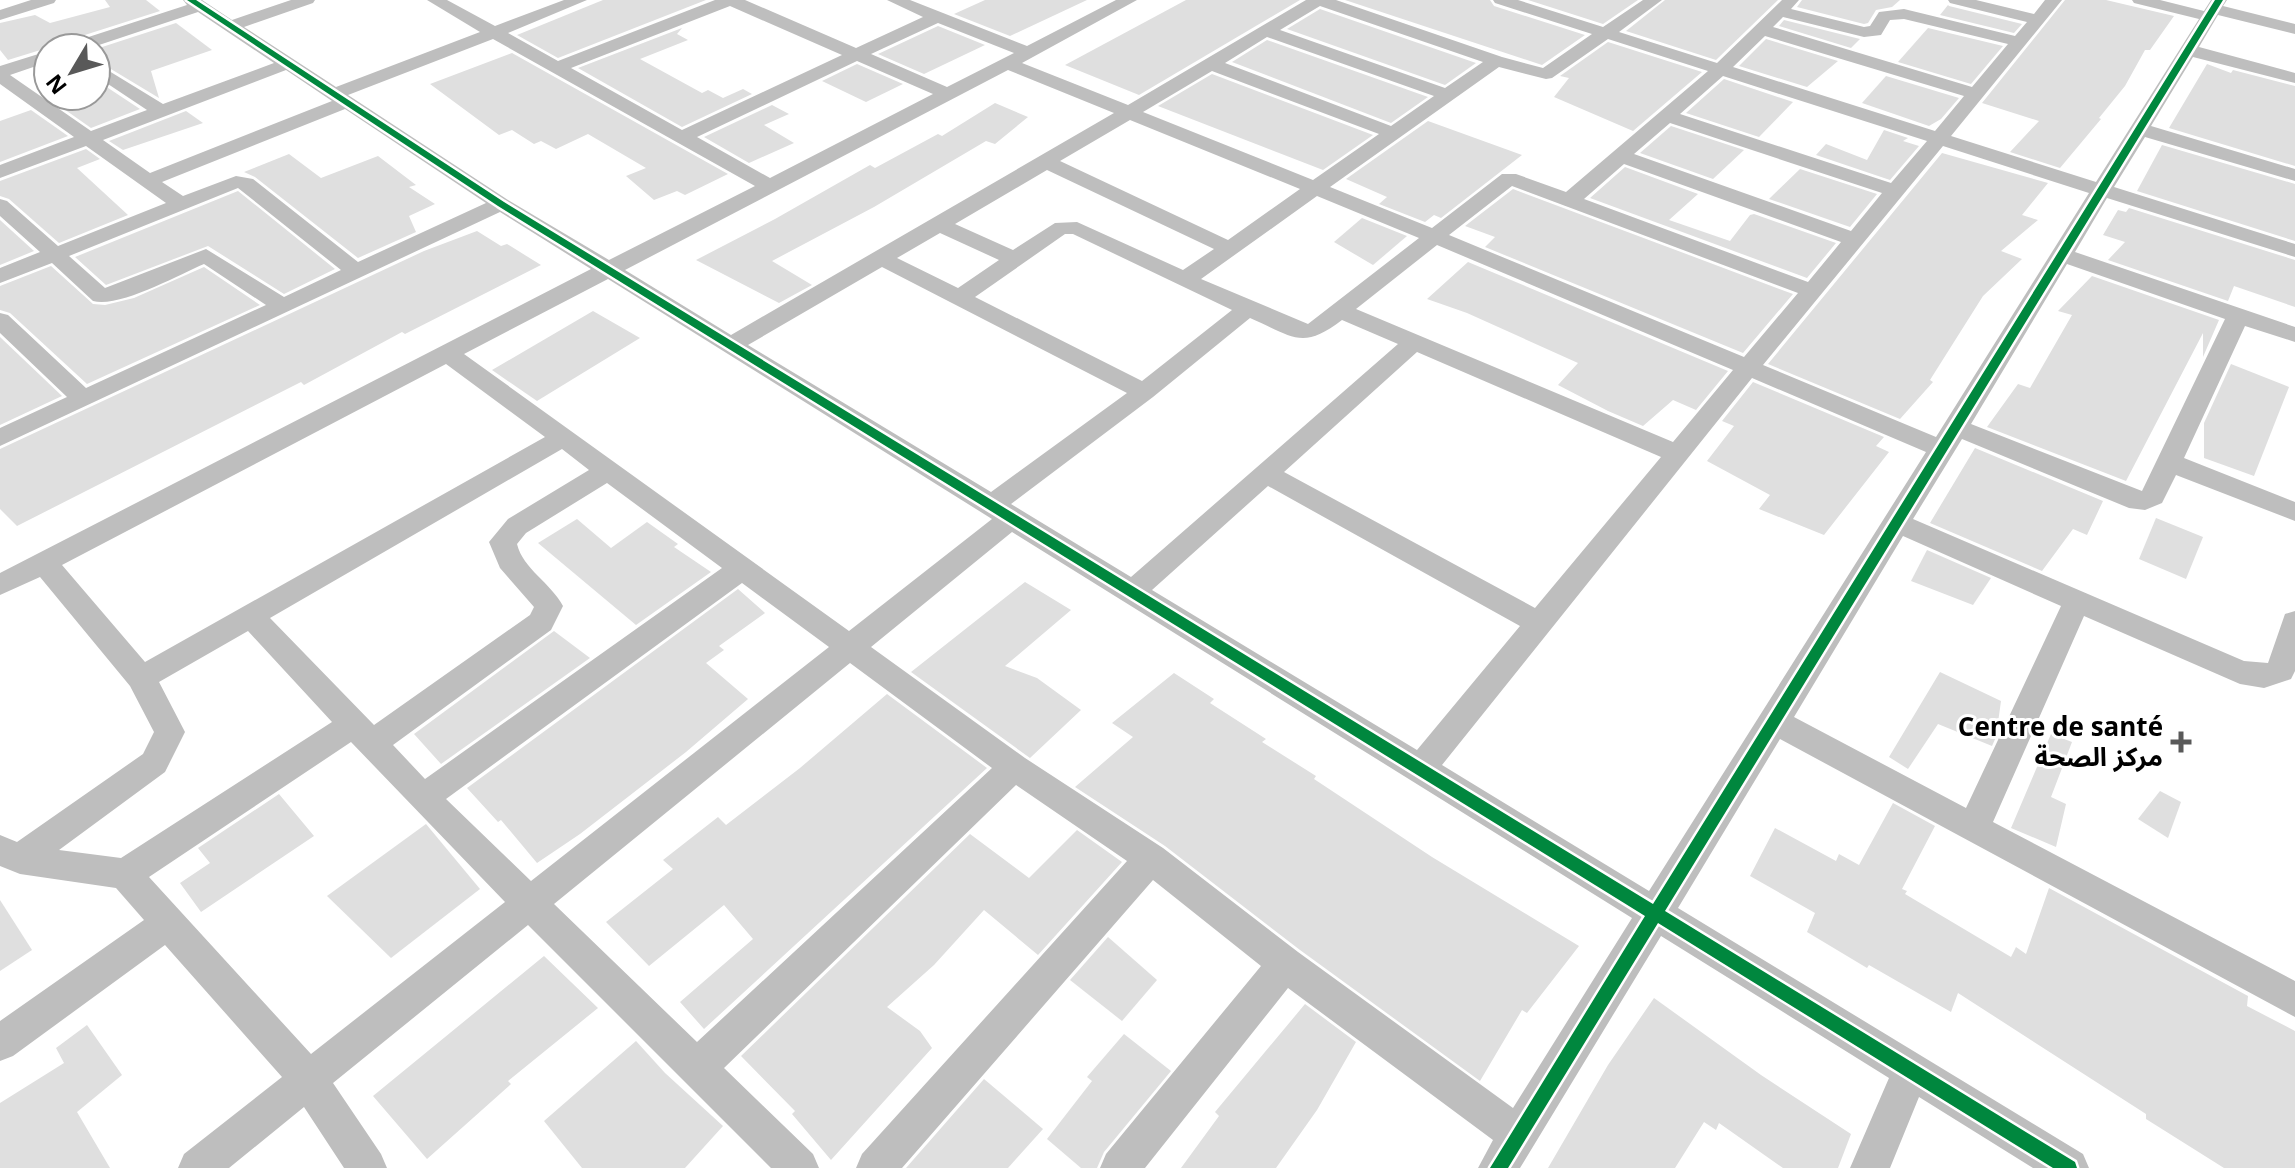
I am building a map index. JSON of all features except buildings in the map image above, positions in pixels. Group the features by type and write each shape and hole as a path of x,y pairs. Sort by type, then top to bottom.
{"street":[{"path":"0,15 48,0"},
{"path":"230,26 307,0"},
{"path":"435,0 770,186"},
{"path":"146,181 579,0"},
{"path":"556,68 731,0 948,94"},
{"path":"757,11 783,0"},
{"path":"895,0 1028,52"},
{"path":"680,138 857,55 932,14 951,0"},
{"path":"0,585 1129,0"},
{"path":"730,345 1319,0 1496,61 1546,74 1654,0"},
{"path":"1501,0 2295,251"},
{"path":"1956,0 2038,20"},
{"path":"1420,769 2054,0"},
{"path":"2140,0 2214,9 2295,29"},
{"path":"112,34 196,3 501,204 2069,1168"},
{"path":"1571,199 1721,69 1786,6 1864,32 1875,31 1885,16 1904,14 2020,42"},
{"path":"1498,1168 2214,9"},
{"path":"1761,29 1976,94"},
{"path":"1266,31 1447,95"},
{"path":"2188,50 2295,78"},
{"path":"1187,278 1496,61"},
{"path":"0,74 32,62"},
{"path":"1007,63 1434,236 1748,368 2129,499 2145,501 2153,497 2238,316"},
{"path":"0,172 287,64"},
{"path":"1211,64 1393,133"},
{"path":"0,74 178,202"},
{"path":"112,79 161,111"},
{"path":"1666,116 1896,191"},
{"path":"2139,129 2293,170"},
{"path":"1621,156 1856,240"},
{"path":"1046,162 1228,248"},
{"path":"959,298 1062,227 1077,228 1247,309 1301,331 1313,331 1509,178 1813,291"},
{"path":"0,276 178,202 223,185 246,183 357,272"},
{"path":"0,438 501,204"},
{"path":"0,205 101,296 121,291 206,255 283,306"},
{"path":"939,225 1015,259"},
{"path":"2062,255 2295,335"},
{"path":"881,258 1144,392"},
{"path":"198,1168 851,648 1000,512 1247,309"},
{"path":"1339,310 1678,454"},
{"path":"0,320 83,399"},
{"path":"1131,593 1414,342"},
{"path":"447,353 1014,767 1151,858 1285,964 1518,1135"},
{"path":"141,678 564,437"},
{"path":"2169,462 2295,512"},
{"path":"125,874 362,734 541,622 549,606 540,589 511,565 503,542 517,526 606,471"},
{"path":"1264,472 1539,623"},
{"path":"1896,522 2240,672 2264,676 2280,671 2295,625"},
{"path":"10,855 154,763 170,732 141,678 43,562"},
{"path":"423,798 741,569"},
{"path":"1973,829 2077,601"},
{"path":"252,617 423,798 799,1168"},
{"path":"1774,721 2295,1000"},
{"path":"698,1067 1014,767"},
{"path":"10,855 125,874 309,1080 367,1168"},
{"path":"876,1168 1151,858"},
{"path":"0,1043 170,921"},
{"path":"1120,1168 1285,964"},
{"path":"1870,1168 1911,1071"}],"cycle path":[{"path":"191,0 501,204 2069,1168"},
{"path":"1498,1168 2219,0"}],"place":[{"name":"Centre de santé مركز الصحة","path":"2181,742"}]}
